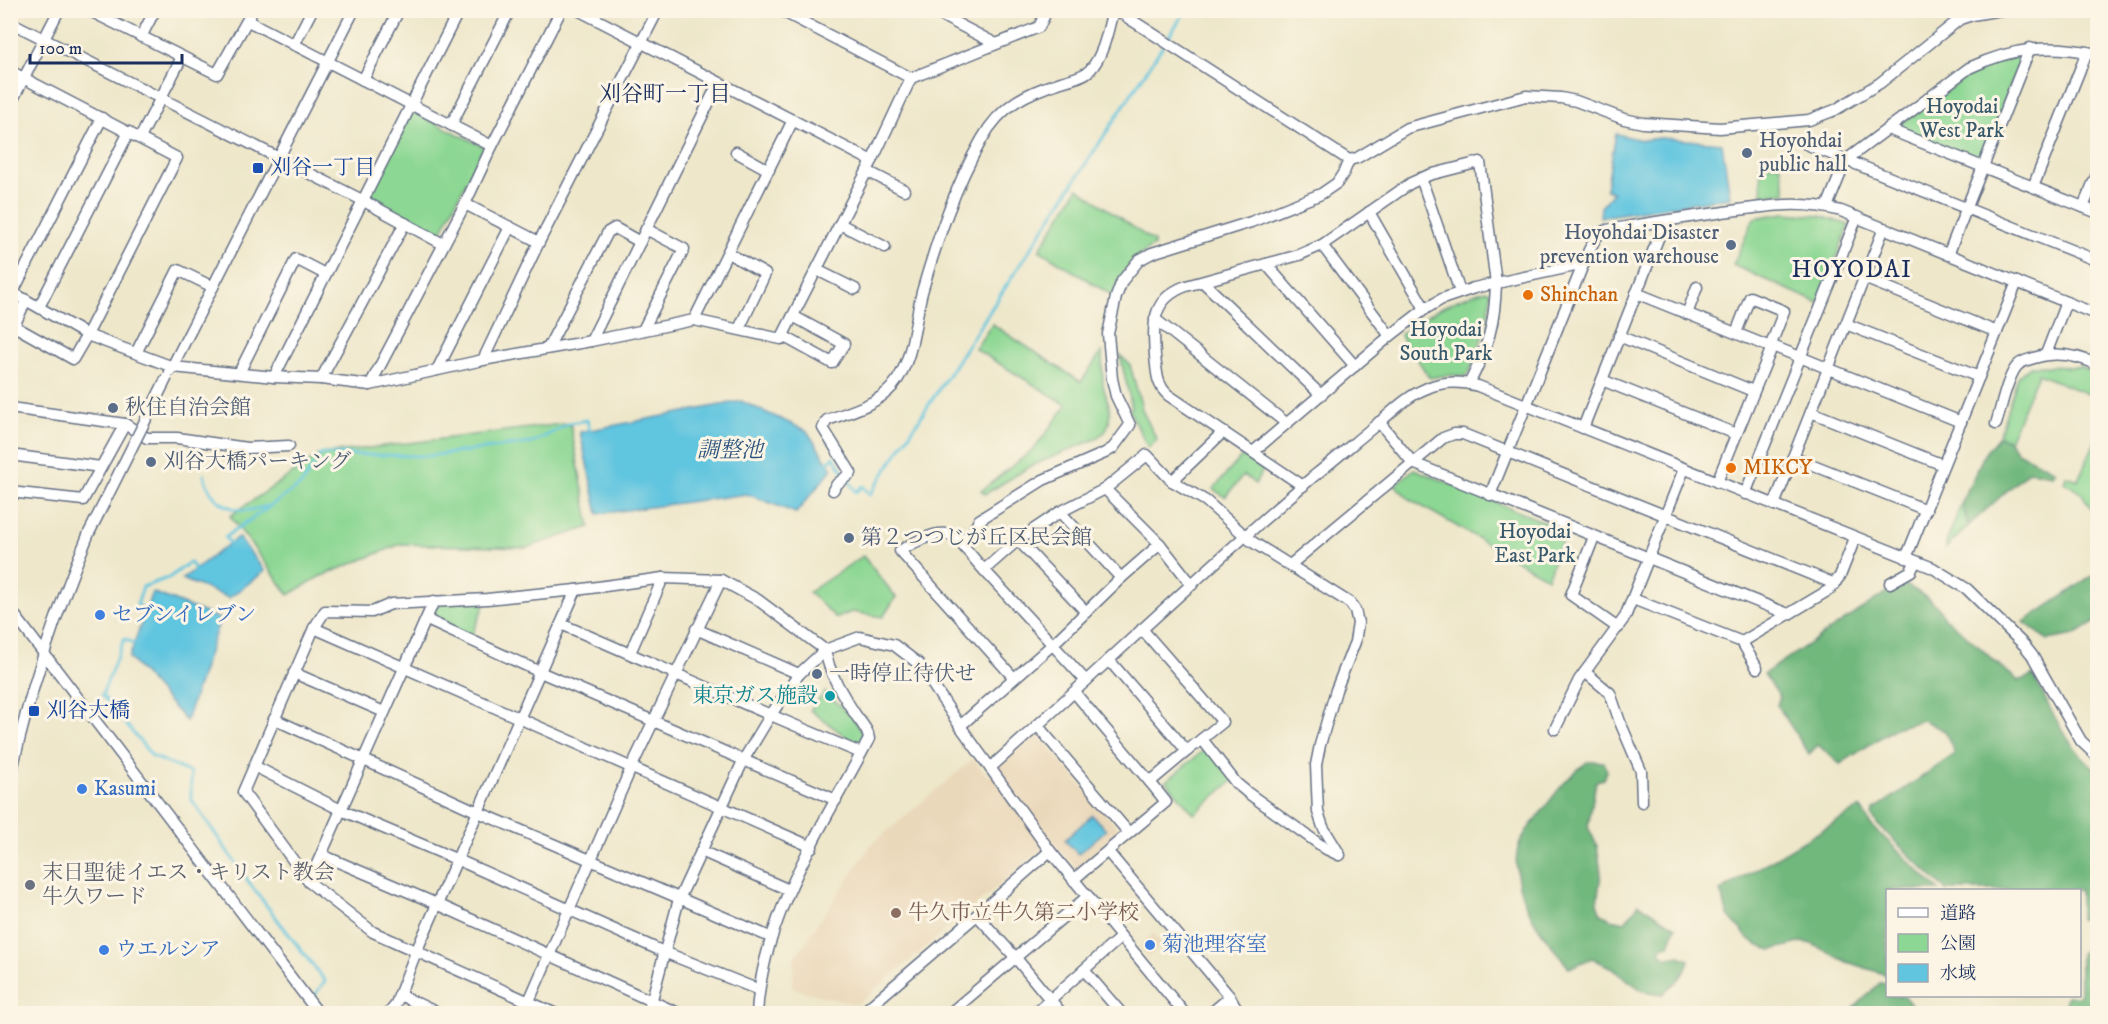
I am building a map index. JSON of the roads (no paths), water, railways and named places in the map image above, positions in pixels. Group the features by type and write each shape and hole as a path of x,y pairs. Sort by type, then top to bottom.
{"street":[{"path":"10,105 59,10"},
{"path":"88,10 217,74 253,10"},
{"path":"141,37 155,10"},
{"path":"294,45 312,10"},
{"path":"10,780 24,717 43,653 89,533 354,10"},
{"path":"363,81 399,10"},
{"path":"274,377 459,10"},
{"path":"451,125 510,10"},
{"path":"370,385 465,204 561,10"},
{"path":"578,10 718,84 793,120 870,166 904,190"},
{"path":"483,360 539,242 658,10"},
{"path":"780,10 911,78"},
{"path":"931,10 996,44"},
{"path":"102,118 12,292 87,335 173,367 274,377 321,378 370,385 483,360 694,320 781,339 870,166 911,78 1038,27 1047,10"},
{"path":"833,490 851,473 823,428 827,420 877,399 892,387 905,365 922,293 949,208 983,137 1008,106 1032,92 1083,75 1091,69 1100,56 1115,10 1349,160 1358,158 1407,128 1526,96 1576,101 1624,119 1643,123 1720,128 1809,120 1835,110 1880,83 1960,19 2001,10"},
{"path":"2084,10 2097,13"},
{"path":"248,21 492,146"},
{"path":"10,22 362,200 443,244"},
{"path":"1948,255 2030,48"},
{"path":"1827,207 1846,160 1969,68 1991,58 2030,48 2055,48 2092,53 2033,187"},
{"path":"140,138 182,57"},
{"path":"10,71 177,158 73,359 14,326 26,300"},
{"path":"591,341 718,84"},
{"path":"694,320 793,120"},
{"path":"1888,129 2097,213"},
{"path":"39,307 129,132"},
{"path":"1806,144 2097,261"},
{"path":"736,152 769,170"},
{"path":"957,541 972,534 979,520 988,514 1043,480 1105,453 1122,438 1130,425 1116,396 1108,334 1122,281 1139,260 1152,253 1251,222 1321,194 1337,183 1349,160"},
{"path":"1303,486 1168,395 1159,385 1153,332 1155,319 1161,304 1178,289 1299,255 1322,245 1402,188 1421,178 1480,162 1496,283 1493,324 1489,340 1469,384"},
{"path":"2084,207 2097,172"},
{"path":"1421,178 1460,292"},
{"path":"1490,495 1593,242 1602,232 1791,203 1827,207 1857,217 2097,315"},
{"path":"465,204 539,242"},
{"path":"1369,213 1425,309"},
{"path":"1745,494 1857,217"},
{"path":"1583,428 1665,221"},
{"path":"321,378 405,223"},
{"path":"840,224 885,247"},
{"path":"437,370 510,227"},
{"path":"548,348 608,232 615,228 640,242"},
{"path":"1774,505 1884,228"},
{"path":"643,330 684,249 646,229"},
{"path":"1322,245 1390,336"},
{"path":"728,253 765,274 739,330"},
{"path":"239,374 296,259 325,274"},
{"path":"1266,264 1356,366"},
{"path":"1253,452 1425,309 1460,292 1584,264"},
{"path":"136,353 178,270 213,287"},
{"path":"817,270 855,290"},
{"path":"1864,278 1997,332"},
{"path":"1203,282 1321,395"},
{"path":"1890,583 1911,571 1911,560 1926,510 2017,282"},
{"path":"1687,314 1697,287"},
{"path":"1636,293 1960,423"},
{"path":"1717,482 1770,352 1784,311 1750,297 1736,333"},
{"path":"2046,354 2067,302"},
{"path":"783,336 832,363 844,344 793,316"},
{"path":"1155,319 1286,423"},
{"path":"1846,324 1979,377"},
{"path":"1619,336 1753,391"},
{"path":"1996,424 2011,376 2017,366 2024,361 2054,352 2097,365"},
{"path":"1602,380 1736,434"},
{"path":"990,768 1245,536 1379,422 1406,400 1431,386 1453,382 1469,384 1526,405 1945,574 1967,588 2024,645 2081,741 2097,757"},
{"path":"10,408 125,424 147,438 177,438 247,448 289,446"},
{"path":"1811,412 1943,465"},
{"path":"1379,422 1413,463 1788,614"},
{"path":"10,492 83,500 125,424"},
{"path":"1172,482 1223,432"},
{"path":"1290,565 1443,438 1463,434 1835,584"},
{"path":"984,570 1018,540 1060,512 1105,489 1147,454 1172,482 1206,501 1245,536 1350,603 1355,610 1358,622 1355,642 1336,690 1316,765 1318,812 1323,827 1340,855 1326,849 1236,783 1202,739"},
{"path":"10,455 101,467"},
{"path":"1793,457 1926,510"},
{"path":"1554,729 1579,680 1618,628 1633,598 1684,469"},
{"path":"1105,489 1160,544 1192,585"},
{"path":"1060,512 1121,578"},
{"path":"1014,678 900,551 911,543 941,533 951,535 1086,681"},
{"path":"1594,537 1571,595 1618,628"},
{"path":"1742,642 1820,597 1835,584 1856,538"},
{"path":"1018,540 1086,612"},
{"path":"960,726 1052,645 1121,578 1160,544"},
{"path":"630,653 663,578"},
{"path":"556,1014 533,1007 372,932 309,882 243,792 314,628 325,610 372,612 391,604 487,599 663,578 721,580 758,600 825,650 828,666 868,732 869,739 789,890 770,937 759,990 758,1014"},
{"path":"533,1007 550,954 632,766 721,580"},
{"path":"394,1011 416,952 576,590"},
{"path":"1633,598 1742,642 1757,668"},
{"path":"309,882 434,601"},
{"path":"10,609 15,624 43,653 319,1014"},
{"path":"427,620 540,672 836,800"},
{"path":"561,624 676,672 770,716 861,753"},
{"path":"314,628 812,847"},
{"path":"696,629 799,674"},
{"path":"1142,629 1223,722 1150,782"},
{"path":"648,1014 679,898 744,759 799,674 825,650 860,637 894,645 919,664 960,726 1050,850 1185,1014"},
{"path":"1109,660 1187,751"},
{"path":"1585,672 1610,693 1641,771 1642,802"},
{"path":"294,673 384,712"},
{"path":"1073,880 1166,802 1075,693"},
{"path":"274,719 478,813 770,937"},
{"path":"1037,725 1129,833"},
{"path":"254,766 341,810 664,952 759,990"},
{"path":"872,1014 868,1008 1050,850"},
{"path":"701,851 789,890"},
{"path":"1108,852 1230,997 1240,1014"},
{"path":"322,855 550,954 680,1014"},
{"path":"949,1014 1088,896"},
{"path":"977,915 1062,1014"},
{"path":"1034,1014 1121,937"},
{"path":"1084,970 1122,1014"},
{"path":"400,995 440,1014"},
{"path":"1210,1014 1230,997"}],"water":[{"path":"1616,134 1642,140 1661,138 1722,143 1730,197 1600,217 1601,207 1613,193 1606,189"},
{"name":"調整池","path":"741,401 807,431 832,469 796,513 747,494 598,514 580,432"},
{"path":"238,537 265,571 229,598 182,579"},
{"path":"152,592 220,619 186,721 129,658"},
{"path":"1092,815 1106,830 1078,854 1065,840"}],"waterway":[{"path":"1169,36 1186,10"},
{"path":"825,464 834,457 856,492 863,486 870,495 1162,47"},
{"path":"231,545 225,537 301,485 321,454 428,456 532,443 570,423 587,420 590,432"},
{"path":"204,475 212,493 226,506 244,510 270,506"},
{"path":"148,610 137,605 143,587 170,577 190,562 197,572"},
{"path":"136,644 124,639 102,695 152,756 191,773 191,799 253,888 325,981 315,995"}],"place":[{"name":"Hoyohdai public hall","path":"1747,153"},
{"name":"刈谷一丁目","path":"258,168"},
{"name":"Hoyohdai Disaster prevention warehouse","path":"1731,245"},
{"name":"Shinchan","path":"1528,295"},
{"name":"秋住自治会館","path":"113,408"},
{"name":"刈谷大橋パーキング","path":"151,462"},
{"name":"MIKCY","path":"1731,468"},
{"name":"第２つつじが丘区民会館","path":"849,538"},
{"name":"セブンイレブン","path":"100,615"},
{"name":"一時停止待伏せ","path":"817,674"},
{"name":"東京ガス施設","path":"830,696"},
{"name":"刈谷大橋","path":"34,711"},
{"name":"Kasumi","path":"82,789"},
{"name":"末日聖徒イエス・キリスト教会 牛久ワード","path":"30,885"},
{"name":"牛久市立牛久第二小学校","path":"896,913"},
{"name":"菊池理容室","path":"1150,945"},
{"name":"ウエルシア","path":"104,950"}],"district":[{"name":"刈谷町一丁目","path":"665,94"},
{"name":"HOYODAI","path":"1852,270"}],"park label":[{"name":"Hoyodai West Park","path":"1962,119"},
{"name":"Hoyodai South Park","path":"1446,342"},
{"name":"Hoyodai East Park","path":"1535,544"}]}
